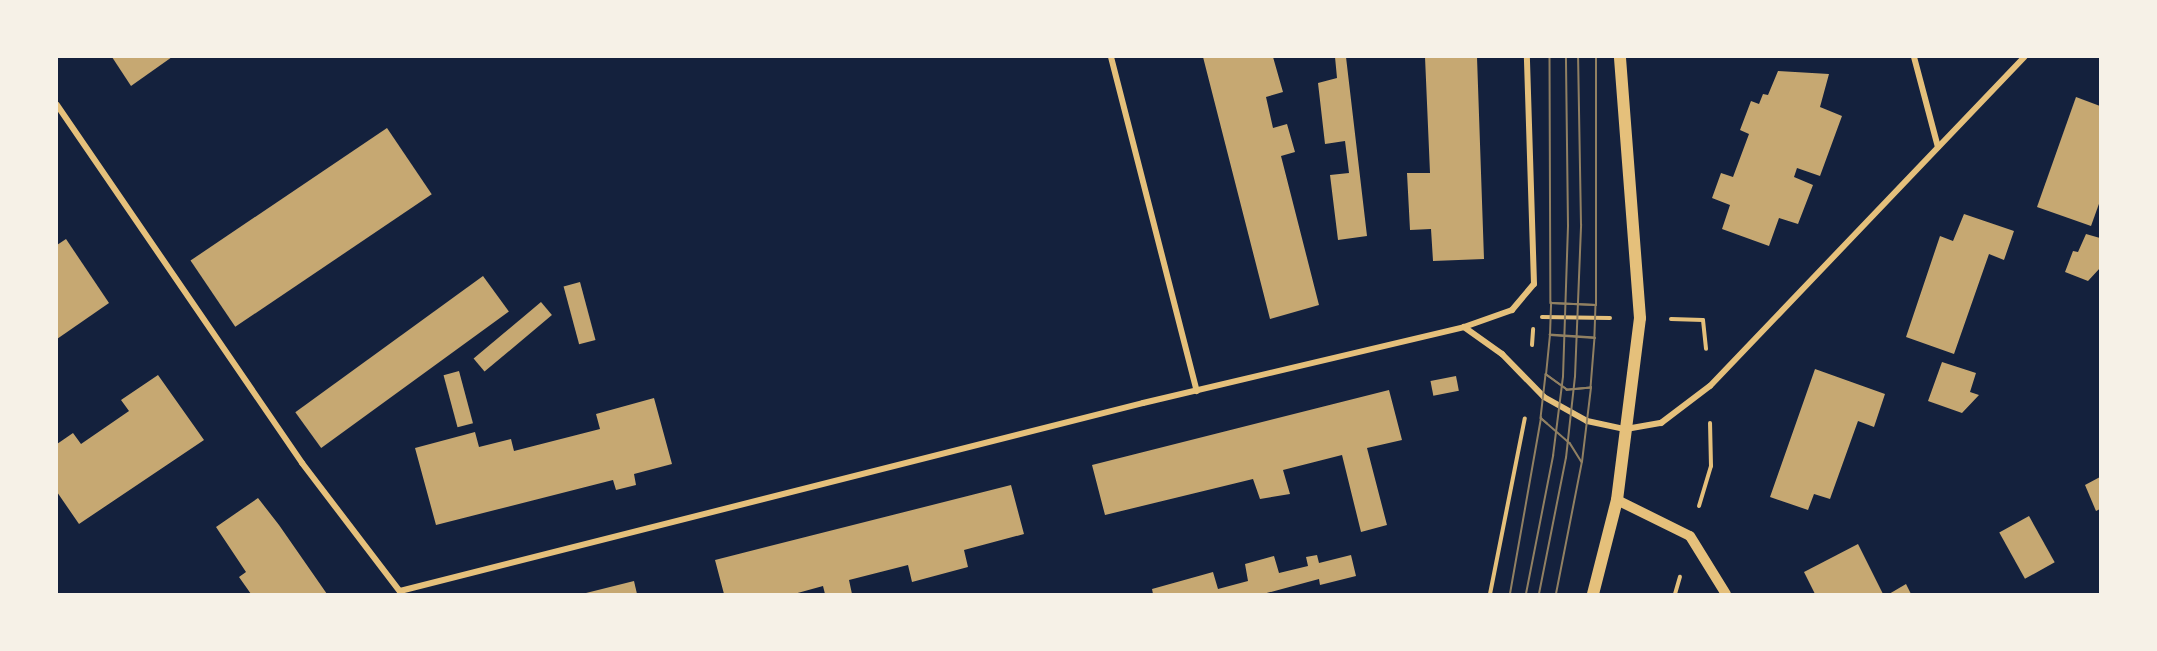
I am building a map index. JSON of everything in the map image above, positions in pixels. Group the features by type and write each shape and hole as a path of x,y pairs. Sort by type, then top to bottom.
{"main road":[{"path":"1593,594 1617,500 1640,318 1620,57"}],"street":[{"path":"1111,57 1197,391"},
{"path":"57,105 302,463 401,593 1197,391 1464,327 1512,310 1534,284 1527,57"},
{"path":"1914,57 1938,147"},
{"path":"1464,327 1502,354 1544,396 1587,421 1626,429 1661,423 1710,386 2024,57"},
{"path":"1617,500 1690,536 1726,594"}],"path":[{"path":"1490,594 1515,483 1530,383 1534,284"}],"building":[{"path":"112,57 172,57 131,86"},
{"path":"1203,57 1273,57 1283,92 1266,97 1273,128 1287,124 1295,152 1281,156 1319,305 1270,319"},
{"path":"1335,57 1346,57 1367,236 1338,240 1330,175 1349,173 1345,141 1325,144 1318,83 1337,78"},
{"path":"1425,57 1477,57 1484,259 1433,261 1431,229 1410,230 1407,173 1430,173"},
{"path":"1778,71 1829,74 1820,107 1842,116 1820,176 1797,168 1794,177 1813,185 1798,224 1779,218 1769,246 1722,229 1730,205 1712,198 1721,173 1733,177 1749,134 1740,130 1751,101 1759,104 1763,94 1768,95"},
{"path":"2076,97 2100,106 2100,201 2091,226 2037,207"},
{"path":"387,128 432,194 235,327 191,261"},
{"path":"1964,214 2014,231 2004,260 1989,254 1954,354 1906,337 1940,236 1953,241"},
{"path":"2086,234 2100,238 2100,268 2088,281 2065,272 2073,251 2078,252"},
{"path":"66,239 109,303 57,339 57,245"},
{"path":"483,276 509,312 321,448 295,412"},
{"path":"580,282 596,340 579,344 564,286"},
{"path":"541,302 552,315 485,372 474,359"},
{"path":"1942,362 1976,373 1970,392 1979,395 1962,413 1928,401"},
{"path":"1815,369 1885,394 1874,427 1858,421 1830,499 1814,494 1808,510 1770,497"},
{"path":"459,371 473,423 458,427 444,375"},
{"path":"158,375 204,440 79,524 57,492 57,444 73,433 81,444 129,411 121,400"},
{"path":"1456,376 1459,391 1433,396 1430,381"},
{"path":"1389,390 1402,440 1367,448 1387,525 1361,532 1342,455 1283,470 1290,494 1260,499 1253,479 1105,515 1092,465"},
{"path":"654,398 672,464 634,474 636,485 616,490 613,480 436,525 415,448 475,432 479,447 511,439 514,451 600,429 596,414"},
{"path":"2100,477 2100,509 2096,511 2085,485"},
{"path":"1011,485 1024,534 964,550 968,567 912,582 908,565 849,580 852,594 825,594 823,586 794,594 724,594 715,560"},
{"path":"258,498 327,594 251,594 239,577 246,572 216,527"},
{"path":"2029,516 2055,562 2025,579 1999,532"},
{"path":"1858,544 1883,594 1815,594 1804,572"},
{"path":"1317,555 1319,563 1351,555 1356,576 1320,585 1319,579 1263,594 1153,594 1152,589 1213,572 1218,589 1248,581 1245,564 1274,556 1279,573 1308,566 1306,557"},
{"path":"634,581 637,594 586,594 586,593"},
{"path":"1906,584 1911,594 1889,594"}],"tram line":[{"path":"1550,57 1551,303 1596,305 1596,57"},
{"path":"1526,594 1553,456 1563,377 1568,226 1566,57"},
{"path":"1539,594 1566,458 1575,377 1581,225 1578,57"},
{"path":"1551,303 1596,305 1595,338 1550,335 1551,303"},
{"path":"1550,335 1595,338 1591,388 1567,390 1546,375 1550,335"},
{"path":"1556,594 1582,462 1591,388 1567,390 1546,375 1541,418 1570,443 1582,462"},
{"path":"1510,594 1541,418 1547,423"}]}
